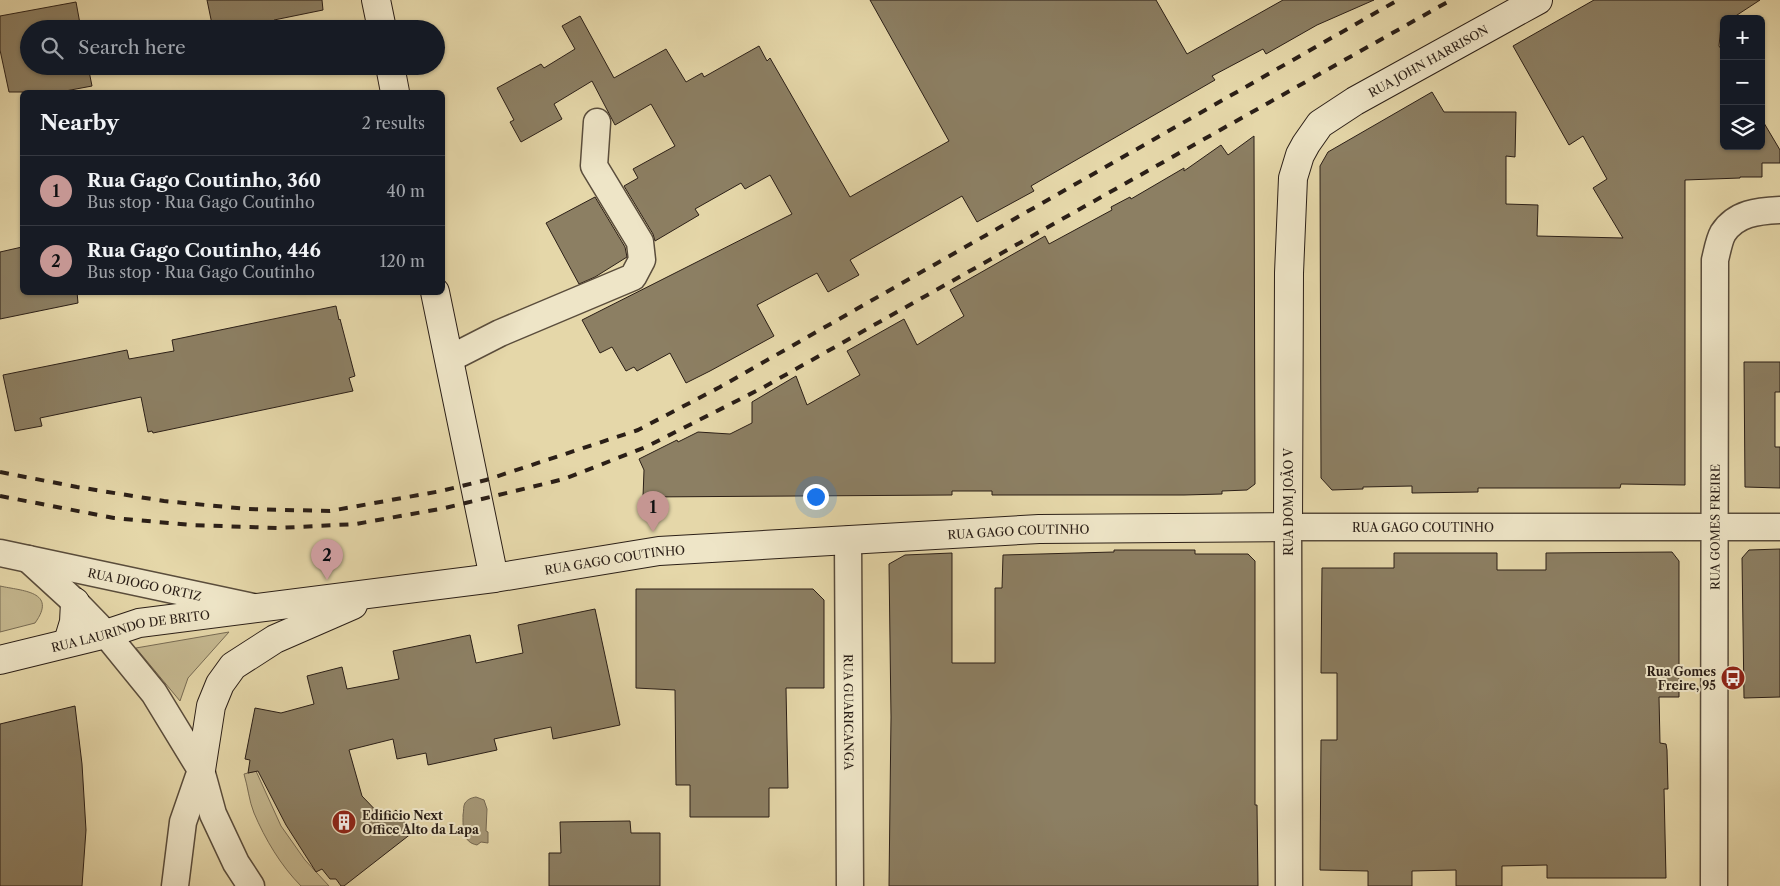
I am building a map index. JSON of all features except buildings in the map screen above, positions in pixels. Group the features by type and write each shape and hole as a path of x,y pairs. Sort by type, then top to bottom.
{"street":[{"path":"376,0 380,20"},
{"name":"RUA JOHN HARRISON","path":"1320,124 1355,100 1538,0"},
{"path":"392,75 395,90"},
{"path":"449,359 500,333 633,277 642,260 640,242 594,166 597,122"},
{"name":"RUA DOM JOÃO V","path":"1289,886 1288,527 1290,273 1294,178 1300,155 1320,124"},
{"name":"RUA GOMES FREIRE","path":"1714,886 1715,260 1723,234 1736,220 1753,212 1780,210"},
{"path":"437,295 494,578"},
{"name":"RUA GAGO COUTINHO","path":"261,608 494,578 659,551 1040,529 1780,527"},
{"name":"RUA GUARICANGA","path":"848,540 850,886"},
{"name":"RUA DIOGO ORTIZ","path":"0,553 261,608"},
{"path":"28,559 75,602 112,641 154,693 201,770 213,814 236,863 251,886"},
{"path":"175,886 183,822 201,770 211,706 220,684 233,666 275,639 386,591"},
{"path":"68,642 74,622 75,602"},
{"name":"RUA LAURINDO DE BRITO","path":"0,660 68,642 112,641 139,623 261,608"}],"shaded area":[{"path":"0,586 27,591 40,599 42,604 41,612 35,623 0,632"},
{"path":"229,632 188,678 180,701 136,648"},
{"path":"256,771 281,826 305,860 329,886 301,886 274,852 254,813 244,774"},
{"path":"476,797 484,800 487,809 486,831 488,832 488,843 481,842 477,845 468,841 464,834 463,825 464,804 471,798"}],"railway":[{"path":"0,472 164,501 247,509 330,511 441,491 486,480 638,430 720,387 1398,0"},
{"path":"0,496 114,518 191,525 278,528 356,524 445,508 564,479 646,447 764,387 1451,0"}],"place":[{"name":"Rua Gago Coutinho, 360","path":"653,532"},
{"name":"Rua Gago Coutinho, 446","path":"327,580"},
{"name":"Rua Gomes Freire, 95","path":"1733,678"},
{"name":"Edificio Next Office Alto da Lapa","path":"344,822"}]}
